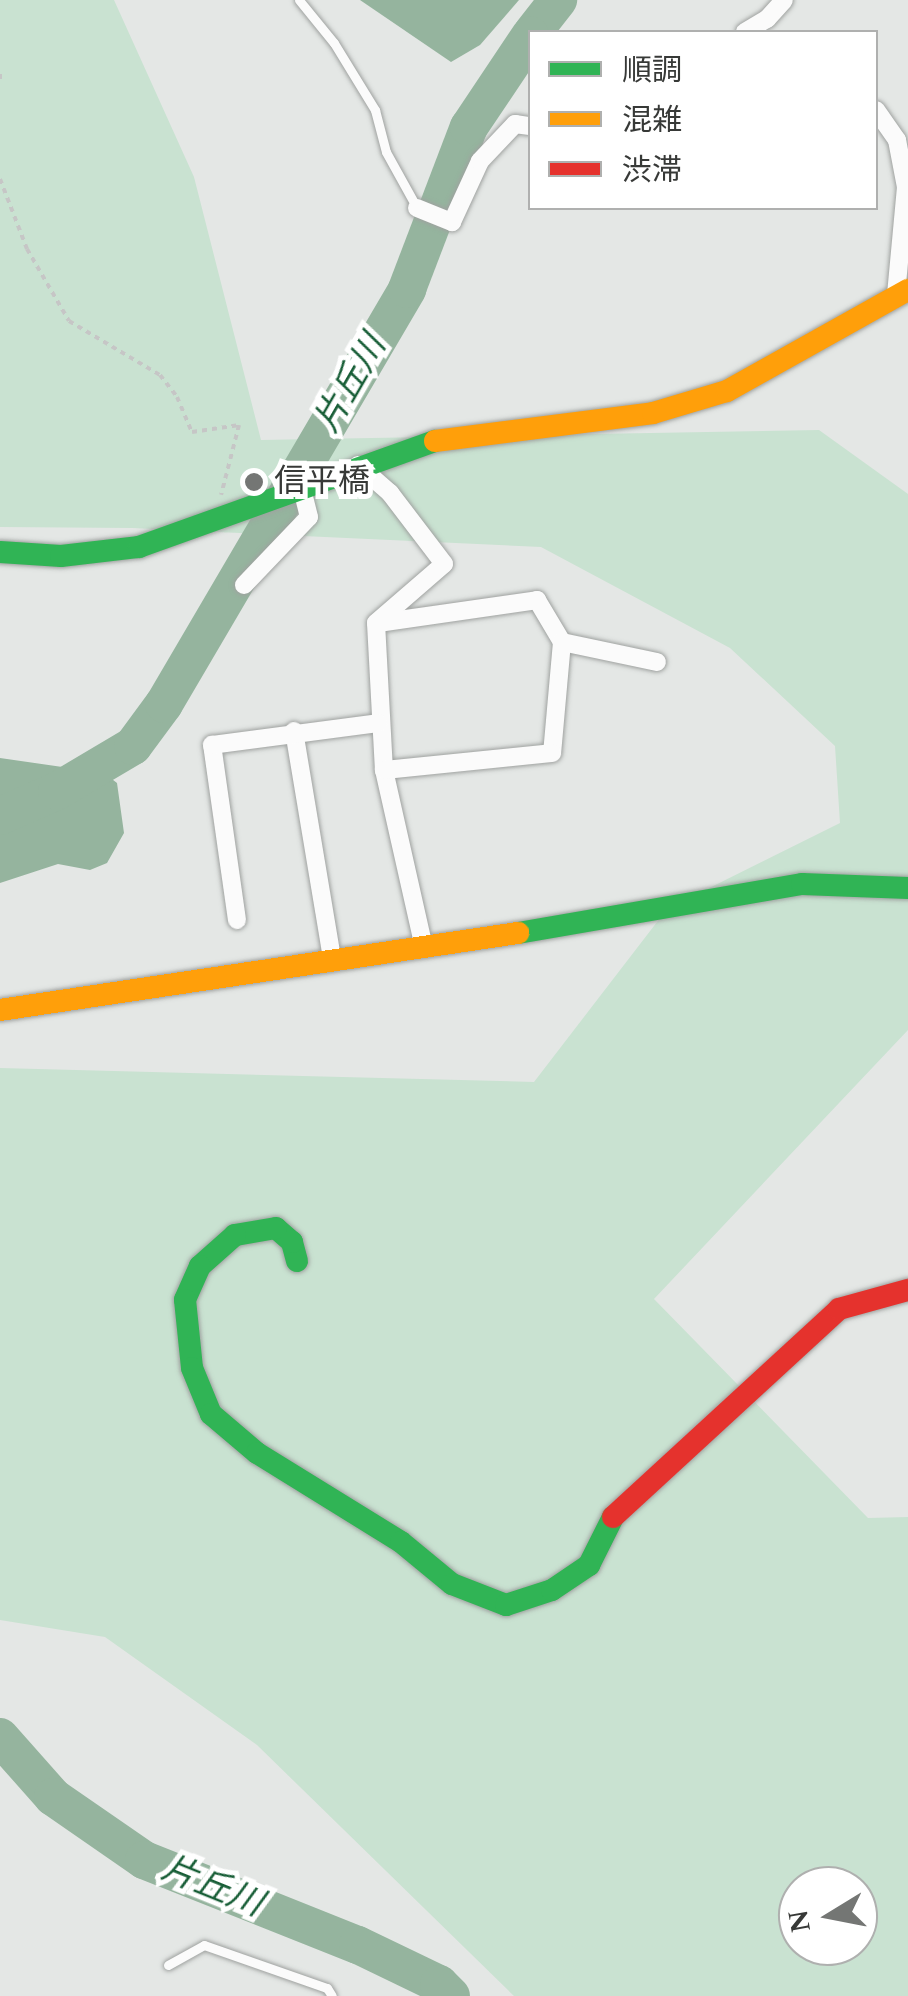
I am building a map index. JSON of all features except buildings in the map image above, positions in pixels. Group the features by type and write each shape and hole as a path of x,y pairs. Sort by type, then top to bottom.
{"street":[{"path":"749,30 767,19 784,0"},
{"path":"767,19 780,30"},
{"path":"0,552 61,556 139,547 429,442 654,414 727,391 902,292 906,187 897,140 878,113"},
{"path":"417,208 452,222 480,160 515,124 528,126"},
{"path":"358,465 390,493 444,564 376,623"},
{"path":"244,585 309,516 301,486"},
{"path":"376,623 537,600 562,642 552,753 384,770"},
{"path":"376,623 384,770 424,943"},
{"path":"562,642 657,662"},
{"path":"237,920 212,745 379,723"},
{"path":"294,732 332,959"},
{"path":"0,1010 424,943 570,925 802,884 908,888"},
{"path":"297,1261 292,1242 276,1228 235,1235 200,1266 184,1300 184,1321 192,1368 211,1414 257,1453 402,1542 452,1584 506,1605 552,1590 589,1565 617,1509 839,1309 908,1290"}],"lane":[{"path":"299,0 334,43 374,110 386,152 417,208"},
{"path":"168,1965 204,1945 326,1988 332,1996"}],"path":[{"path":"0,74 0,84"},
{"path":"0,178 41,278 69,321 160,374 177,397 192,432 238,426 214,520"}],"shaded area":[{"path":"0,0 114,0 194,177 261,440 819,430 908,494 908,1030 654,1299 868,1518 908,1517 908,1996 514,1996 257,1745 105,1637 0,1620 0,1068 534,1082 667,909 840,823 835,746 730,648 541,547 132,528 0,527"},
{"path":"360,0 519,0 480,45 451,62"},
{"path":"0,758 104,773 117,783 124,833 107,863 90,870 58,864 0,883"}],"waterway":[{"name":"片丘川","path":"535,30 558,0"},
{"name":"片丘川","path":"0,816 57,791 133,746 164,704 407,289 469,127 528,39"},
{"name":"片丘川","path":"0,1737 53,1797 144,1860 358,1945 439,1984 451,1996"}],"traffic: fast":[{"path":"0,552 61,556 139,547 435,441"},
{"path":"518,933 802,884 908,888"},
{"path":"297,1261 292,1242 276,1228 235,1235 200,1266 185,1300 192,1368 211,1414 257,1453 401,1542 452,1584 506,1605 552,1590 589,1565 613,1517"}],"traffic: slow":[{"path":"435,441 653,413 727,391 908,290"},
{"path":"0,1010 518,933"}],"traffic: jam":[{"path":"613,1517 839,1309 908,1290"}],"place":[{"name":"信平橋","path":"254,482"}]}
